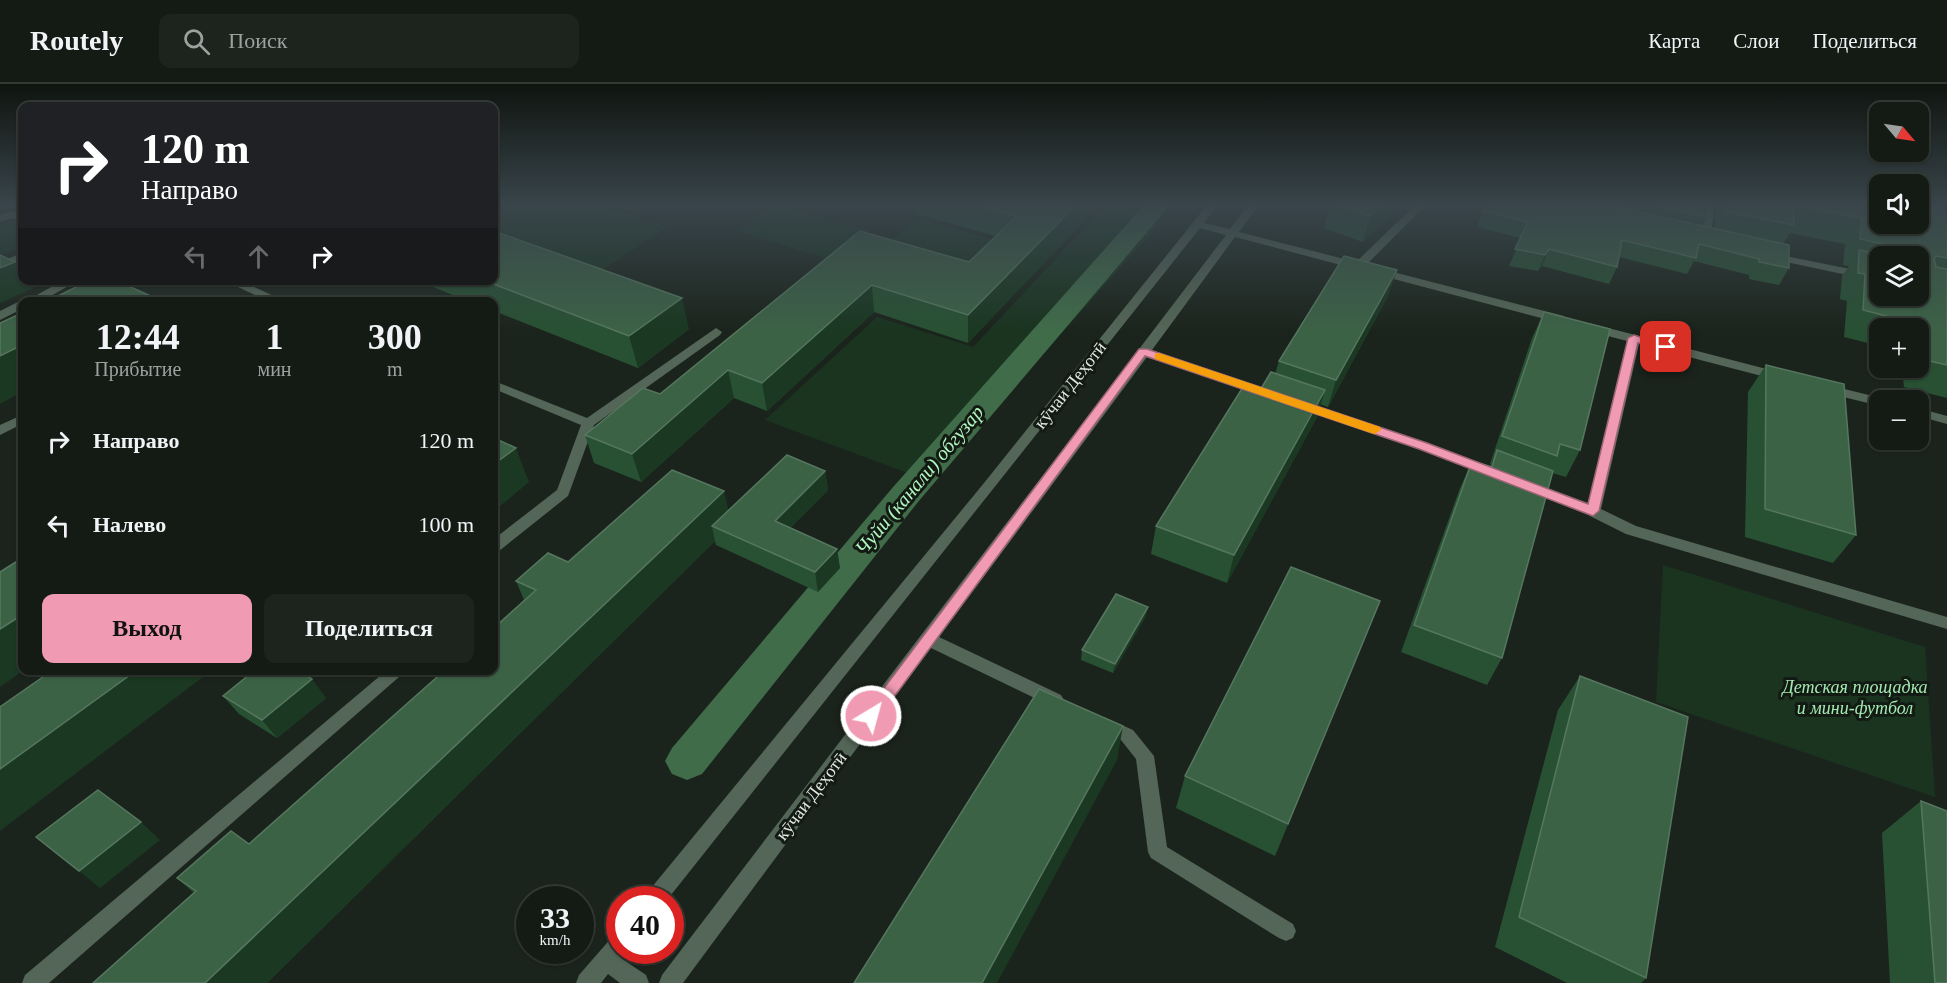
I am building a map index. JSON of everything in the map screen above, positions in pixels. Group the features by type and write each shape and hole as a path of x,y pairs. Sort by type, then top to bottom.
{"street":[{"name":"кӯчаи Деҳотӣ","path":"665,886 1179,247"},
{"name":"кӯчаи Деҳотӣ","path":"670,983 1222,247"},
{"path":"1283,247 1869,399"},
{"path":"1358,266 1378,247"},
{"path":"1761,254 1869,277"},
{"path":"0,266 18,258"},
{"path":"40,297 64,285"},
{"path":"240,285 269,297"},
{"path":"0,316 18,307"},
{"path":"498,544 563,493 588,423 716,332"},
{"path":"1593,511 1634,338"},
{"path":"1143,351 1423,446 1497,474"},
{"path":"498,387 588,423"},
{"path":"1929,415 1947,420"},
{"path":"0,431 18,421"},
{"path":"1518,483 1593,511 1631,530 1947,623"},
{"path":"928,639 1127,735 1145,756 1158,852 1286,931"},
{"path":"33,983 393,675"},
{"path":"587,983 606,960"},
{"path":"612,964 638,983"}],"green space":[{"path":"0,247 18,247 18,249 0,256"},
{"path":"508,247 637,247 591,277"},
{"path":"788,247 851,247 834,261"},
{"path":"882,247 1008,247 944,308 874,253"},
{"path":"1067,247 1139,247 929,481 765,420 877,317 973,347"},
{"name":"Детская площадка и мини-футбол","path":"1663,565 1925,647 1935,797 1656,702"}],"building":[{"path":"498,247 539,247 682,298 629,336 496,285 498,285"},
{"path":"840,247 916,247 969,262 985,247 1035,247 968,315 872,285 762,383 728,370 632,454 585,435 643,388 660,394"},
{"path":"1516,247 1621,247 1617,267 1549,249 1545,255 1515,249"},
{"path":"1651,247 1698,247 1696,258"},
{"path":"1711,247 1789,247 1789,268 1759,262 1759,259"},
{"path":"1929,247 1947,247 1947,258 1937,256 1934,258 1936,267 1947,269 1947,365 1929,361 1929,318 1894,318 1863,310 1865,274 1858,273 1859,250 1869,252 1869,306 1929,306"},
{"path":"0,255 15,262 0,268"},
{"path":"1344,256 1397,270 1336,380 1279,361"},
{"path":"80,285 126,285 153,297 56,297"},
{"path":"1544,312 1610,329 1580,450 1560,444 1557,456 1502,436"},
{"path":"18,315 18,347 0,356 0,323"},
{"path":"1766,365 1844,384 1856,535 1765,509"},
{"path":"1271,372 1325,390 1234,555 1156,526 1243,387 1259,392"},
{"path":"498,440 516,448 498,461"},
{"path":"1497,450 1553,471 1502,658 1414,625 1472,461 1492,467"},
{"path":"787,455 825,471 775,521 837,549 815,572 712,526"},
{"path":"672,470 724,491 205,983 93,983 196,891 177,878 231,831 249,844 439,675 498,675 498,624 536,590 516,581 548,553 568,562"},
{"path":"18,561 18,618 0,629 0,572"},
{"path":"1291,567 1380,601 1288,824 1185,776"},
{"path":"1116,594 1148,607 1115,664 1082,650"},
{"path":"46,675 130,675 0,769 0,707"},
{"path":"249,675 306,675 312,679 262,720 223,696"},
{"path":"1580,676 1688,717 1646,978 1519,917"},
{"path":"1039,689 1123,726 982,983 854,983"},
{"path":"98,790 141,822 79,871 36,837"},
{"path":"1921,801 1947,811 1947,983 1935,983"}],"waterway":[{"name":"Чуйи (канали) обгузар","path":"687,761 906,494 1121,247"}],"slow traffic":[{"path":"1159,357 1375,430"}],"route":[{"path":"871,716 1143,351 1423,446 1593,511 1634,338 1666,347"}]}
